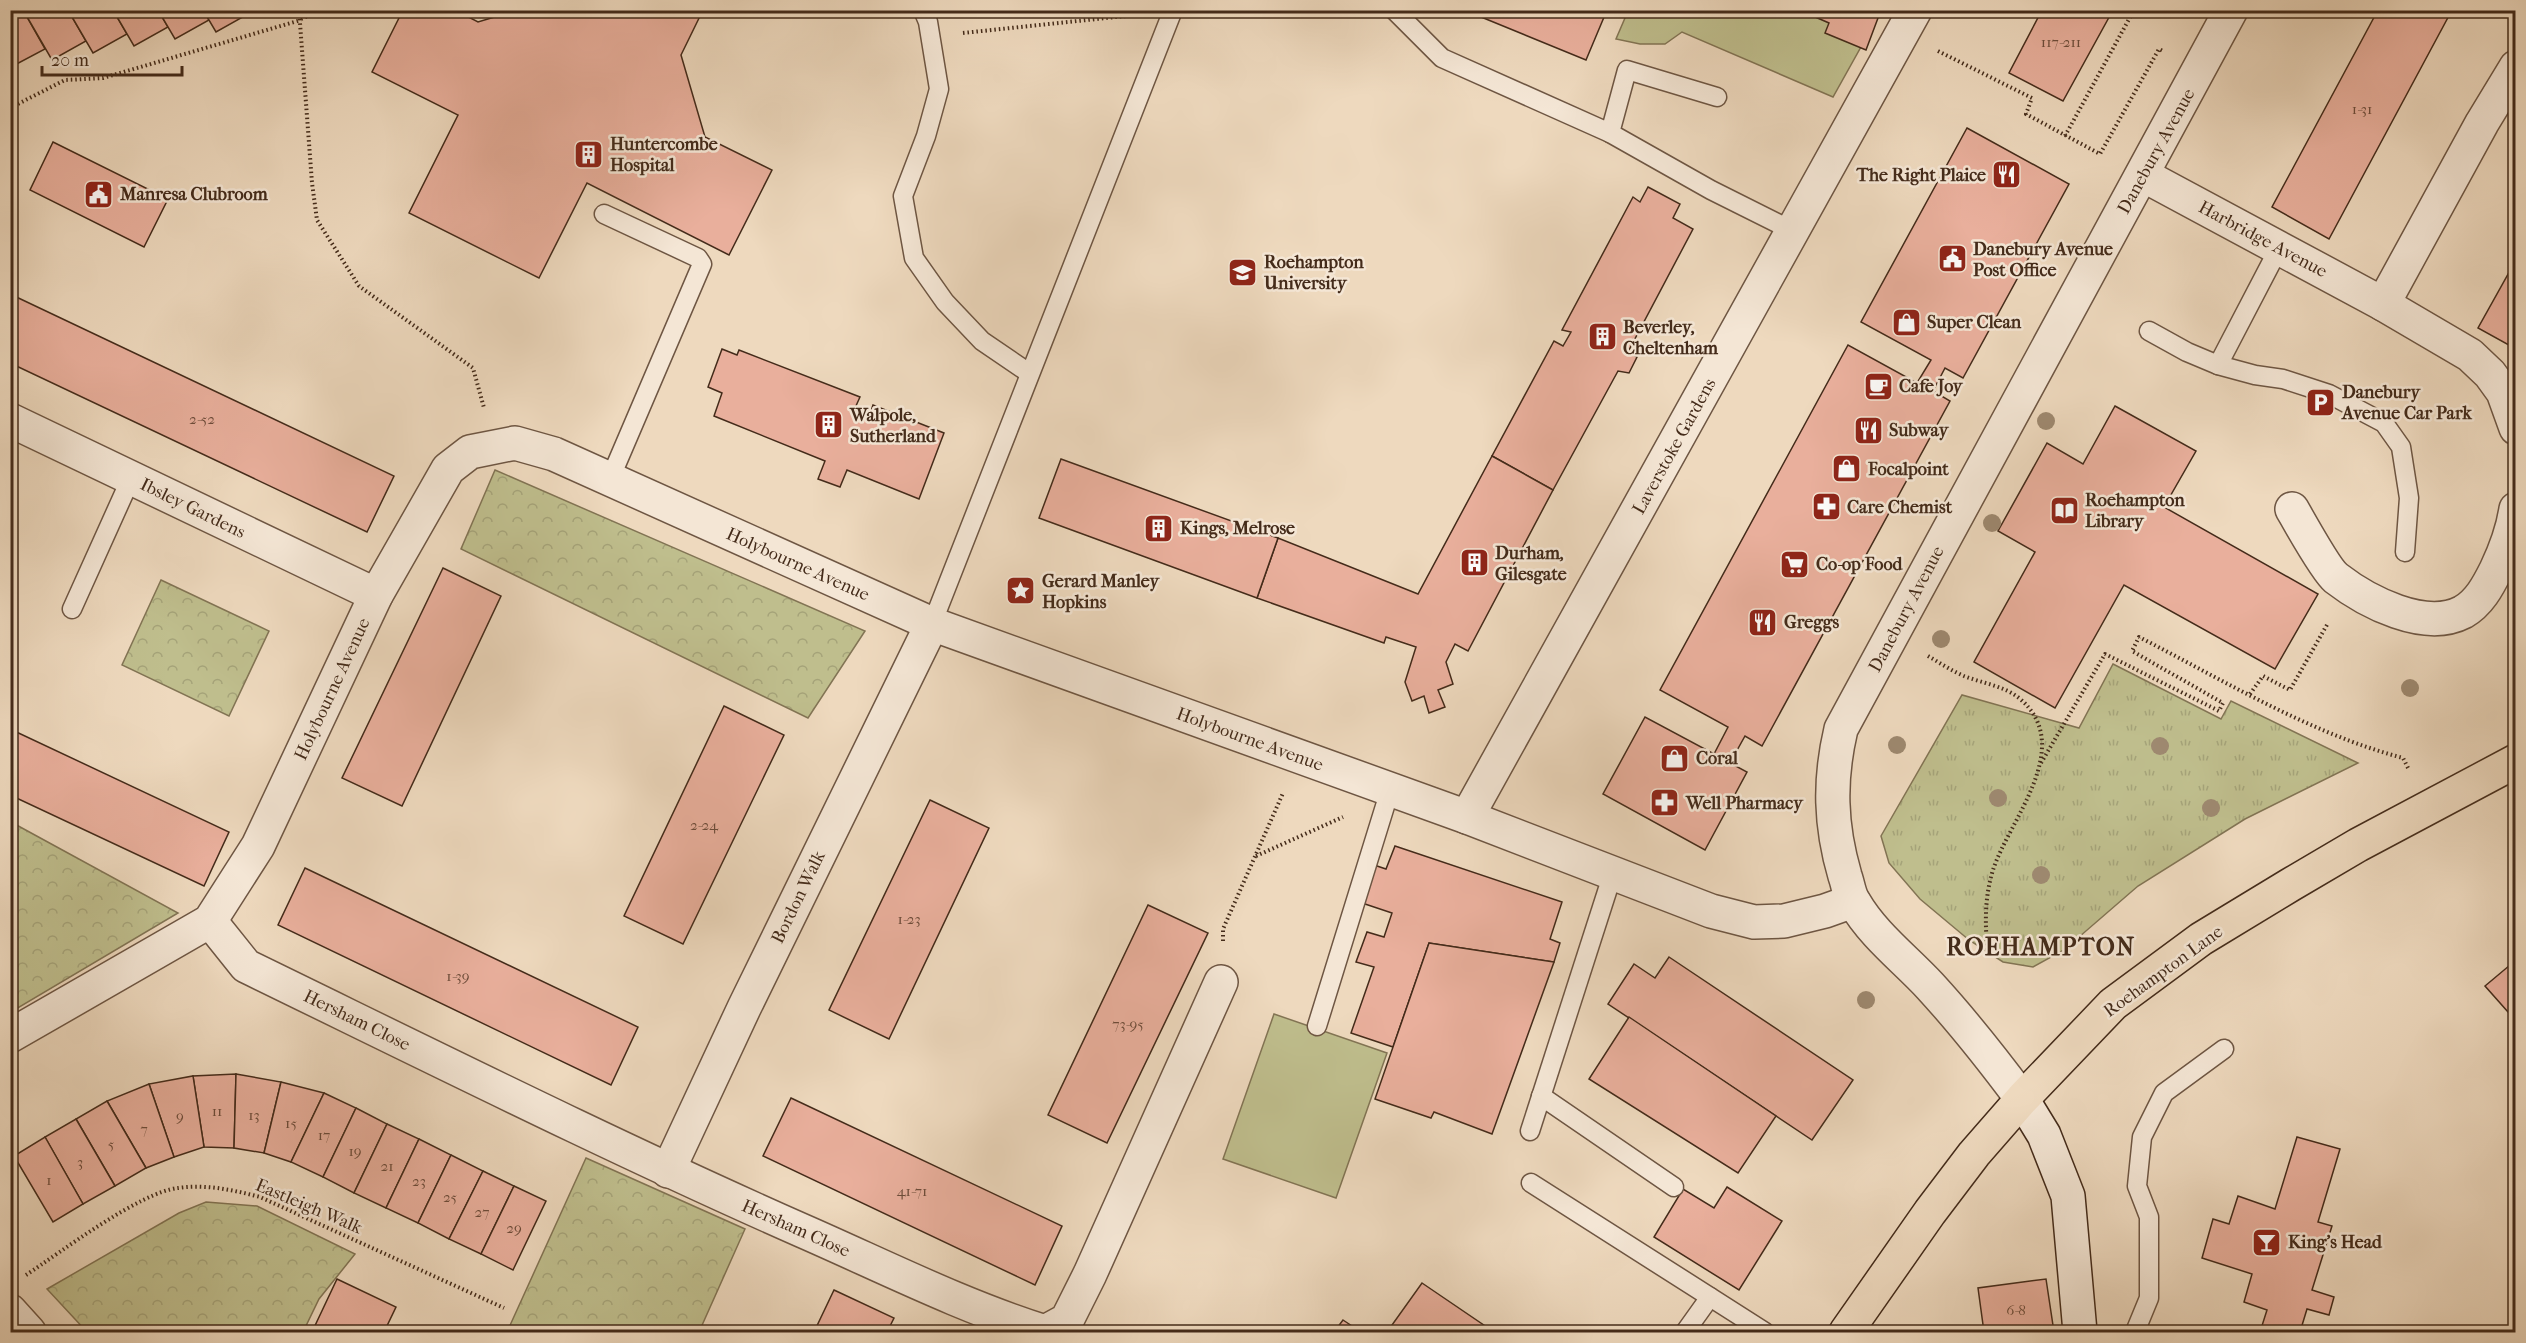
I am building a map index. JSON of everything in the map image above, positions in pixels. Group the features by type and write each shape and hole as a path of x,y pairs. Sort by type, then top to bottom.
{"highway":[{"name":"Roehampton Lane","path":"1846,1332 1974,1154 2022,1099 2113,1005 2201,939 2358,845 2513,767"}],"street":[{"name":"Danebury Avenue","path":"2080,1332 2068,1196 2044,1135 2022,1099 1991,1057 1930,986 1876,931 1853,901 1837,850 1832,798 1833,763 1841,729 2231,10"},
{"name":"Laverstoke Gardens","path":"1467,817 1909,22"},
{"path":"2383,304 2482,123 2516,67"},
{"name":"Harbridge Avenue","path":"2143,175 2383,304 2470,355 2503,392 2516,428"},
{"name":"Ibsley Gardens","path":"10,420 376,596"},
{"name":"Holybourne Avenue","path":"10,1036 210,921 258,846 376,596 448,469 470,452 515,443 554,454 932,624 1467,817 1712,911 1754,922 1784,921 1825,911 1853,901"},
{"path":"2292,509 2334,577 2391,611 2416,618 2446,619 2464,612 2485,592 2501,558 2516,509"},
{"name":"Bordon Walk","path":"668,1171 744,1008 932,624"},
{"name":"Hersham Close","path":"210,921 246,966 668,1171 921,1282 1045,1332 1067,1320 1090,1274 1221,982"},
{"path":"10,1311 29,1332"}],"lane":[{"path":"923,10 939,89 926,136 903,196 914,258 945,302 982,341 1029,373"},
{"path":"1394,10 1442,58 1610,133 1711,190 1793,231"},
{"path":"932,624 1173,11"},
{"path":"1610,133 1627,70 1717,97"},
{"path":"604,214 698,258 702,264 610,479"},
{"path":"2218,365 2279,248"},
{"path":"2149,331 2187,352 2218,365 2255,375 2283,379 2329,394 2384,423 2401,447 2409,498 2405,552"},
{"path":"72,609 131,478"},
{"path":"1317,1026 1378,786"},
{"path":"1530,1131 1613,873"},
{"path":"2135,1332 2149,1298 2149,1217 2137,1186 2142,1137 2164,1093 2224,1049"},
{"path":"1541,1096 1674,1187"},
{"path":"1530,1183 1765,1332"},
{"path":"1685,1332 1710,1297"}],"path":[{"path":"299,10 312,183 317,220 359,286 473,368 495,447"},
{"path":"10,108 64,80 103,78 301,20 320,10"},
{"path":"2065,136 2134,10"},
{"path":"930,36 1173,11"},
{"path":"1909,22 2032,98 2026,114 2091,149"},
{"path":"2250,694 2263,676 2290,690 2350,586"},
{"path":"1988,956 1984,915 1993,869 2024,809 2041,763 2105,654 2218,711 2223,702 2132,651 2139,637 2323,732 2371,750 2403,758"},
{"path":"1964,676 2017,696 2033,711 2040,737 2041,763"},
{"path":"1221,982 1223,929 1299,757"},
{"path":"1256,856 1350,814 1378,786"},
{"name":"Eastleigh Walk","path":"18,1280 143,1199 177,1188 223,1187 261,1197 504,1308"}],"green space":[{"path":"1628,11 1881,11 1833,97 1682,32 1665,44 1640,44 1616,39"},
{"path":"495,470 865,631 808,718 461,549"},
{"path":"161,580 269,631 229,716 122,665"},
{"path":"2113,664 2221,719 2231,701 2358,763 2245,819 2138,886 2064,950 2033,967 2003,962 1969,940 1920,899 1889,863 1881,836 1962,695 2079,728"},
{"path":"11,822 178,913 11,1012"},
{"path":"1274,1014 1387,1053 1336,1198 1223,1159"},
{"path":"586,1158 745,1229 699,1332 507,1332"},
{"path":"206,1202 257,1206 355,1254 319,1299 303,1332 87,1332 47,1289 179,1213"}],"building":[{"path":"10,10 23,10 45,49 11,67"},
{"path":"34,10 68,10 86,41 52,60 26,15"},
{"path":"68,10 113,10 127,34 93,53"},
{"path":"113,10 158,10 168,27 134,46"},
{"path":"158,10 203,10 209,20 175,39"},
{"path":"203,10 249,10 250,13 216,32"},
{"name":"Huntercombe Hospital","path":"403,10 455,10 478,22 518,10 703,10 681,55 705,137 772,170 729,255 587,183 539,278 409,213 458,115 372,72"},
{"path":"1464,10 1607,10 1586,60"},
{"path":"1799,10 1881,10 1866,50 1825,33 1829,23"},
{"path":"2042,10 2113,10 2063,101 2009,73"},
{"path":"2378,10 2452,10 2329,239 2272,207"},
{"path":"1967,128 2069,184 1963,378 1945,368 1933,391 1950,401 1762,746 1745,736 1730,763 1747,772 1705,850 1603,794 1645,717 1714,754 1728,727 1660,690 1848,345 1917,383 1931,360 1861,322"},
{"name":"Manresa Clubroom","path":"53,142 168,199 144,247 30,190"},
{"name":"Beverley, Cheltenham","path":"1648,187 1680,204 1673,218 1693,229 1628,352 1637,357 1629,373 1618,371 1553,490 1492,456 1554,341 1563,346 1571,332 1562,330 1633,197 1640,202"},
{"path":"2516,260 2516,349 2478,328"},
{"path":"10,294 394,476 367,532 10,363"},
{"name":"Walpole, Sutherland","path":"722,349 737,355 739,350 860,397 855,408 870,414 873,405 944,433 919,499 847,470 840,487 818,479 825,461 714,416 722,393 708,387"},
{"path":"2115,406 2196,451 2164,507 2318,594 2275,669 2124,585 2055,708 1974,662 2035,552 1998,531 2047,443 2083,464"},
{"name":"Durham, Gilesgate","path":"1492,456 1553,490 1468,651 1455,644 1446,662 1453,684 1438,690 1445,707 1429,713 1424,696 1412,701 1405,682 1416,647 1386,637 1384,643 1257,598 1278,538 1418,594"},
{"name":"Kings, Melrose","path":"1061,459 1278,538 1257,598 1039,518"},
{"path":"443,568 501,596 402,806 342,778"},
{"path":"724,706 784,735 683,944 624,916"},
{"path":"10,729 229,832 204,886 10,795"},
{"path":"930,800 989,828 889,1039 829,1010"},
{"path":"1395,846 1562,902 1550,939 1560,943 1554,962 1429,943 1393,1047 1351,1033 1374,967 1356,962 1367,932 1384,937 1392,913 1362,903 1374,865 1386,869"},
{"path":"305,868 638,1027 611,1085 278,925"},
{"path":"1148,905 1208,933 1107,1143 1048,1115"},
{"path":"1429,943 1554,962 1492,1134 1434,1112 1431,1118 1375,1099"},
{"path":"1669,957 1853,1080 1812,1140 1608,1004 1634,964 1655,978"},
{"path":"2516,960 2516,1021 2485,986"},
{"path":"1629,1017 1776,1116 1738,1173 1589,1079"},
{"path":"236,1074 234,1148 204,1147 193,1076"},
{"path":"236,1074 281,1082 264,1153 234,1148"},
{"path":"193,1076 204,1147 174,1157 149,1084"},
{"path":"281,1082 324,1093 291,1162 264,1153"},
{"path":"149,1084 174,1157 146,1168 107,1101"},
{"path":"324,1093 356,1108 323,1177 291,1162"},
{"path":"791,1098 1062,1226 1035,1285 763,1156"},
{"path":"107,1101 146,1168 115,1186 76,1119"},
{"path":"356,1108 387,1124 354,1193 323,1177"},
{"path":"76,1119 115,1186 83,1204 45,1137"},
{"path":"387,1124 419,1139 386,1208 354,1193"},
{"path":"45,1137 83,1204 53,1222 14,1156"},
{"name":"King's Head","path":"2297,1137 2340,1149 2318,1222 2332,1226 2312,1290 2334,1297 2329,1315 2307,1309 2300,1332 2260,1332 2267,1310 2244,1302 2252,1274 2202,1258 2213,1219 2229,1224 2238,1196 2275,1209"},
{"path":"419,1139 451,1155 418,1223 386,1208"},
{"path":"451,1155 483,1171 449,1239 418,1223"},
{"path":"483,1171 514,1186 481,1254 449,1239"},
{"path":"514,1186 546,1201 513,1270 481,1254"},
{"path":"1727,1187 1782,1221 1739,1290 1654,1237 1683,1189 1714,1208"},
{"path":"337,1279 396,1307 384,1332 312,1332"},
{"path":"2046,1279 2054,1332 1984,1332 1978,1288"},
{"path":"1422,1283 1494,1332 1387,1332"},
{"path":"834,1290 894,1318 887,1332 814,1332"},
{"path":"1343,1320 1361,1332 1334,1332"}],"place":[{"name":"Huntercombe Hospital","path":"589,154"},
{"name":"The Right Plaice","path":"2007,175"},
{"name":"Manresa Clubroom","path":"99,194"},
{"name":"Danebury Avenue Post Office","path":"1952,259"},
{"name":"Roehampton University","path":"1243,272"},
{"name":"Super Clean","path":"1906,322"},
{"name":"Beverley, Cheltenham","path":"1602,337"},
{"name":"Cafe Joy","path":"1878,386"},
{"name":"Danebury Avenue Car Park","path":"2321,402"},
{"name":"Walpole, Sutherland","path":"829,425"},
{"name":"Subway","path":"1868,430"},
{"name":"Focalpoint","path":"1847,469"},
{"name":"Care Chemist","path":"1826,507"},
{"name":"Roehampton Library","path":"2064,510"},
{"name":"Kings, Melrose","path":"1159,528"},
{"name":"Durham, Gilesgate","path":"1474,563"},
{"name":"Co-op Food","path":"1795,564"},
{"name":"Gerard Manley Hopkins","path":"1021,591"},
{"name":"Greggs","path":"1763,622"},
{"name":"Coral","path":"1675,758"},
{"name":"Well Pharmacy","path":"1665,803"},
{"name":"King's Head","path":"2267,1242"}],"district":[{"name":"ROEHAMPTON","path":"2041,947"}]}
